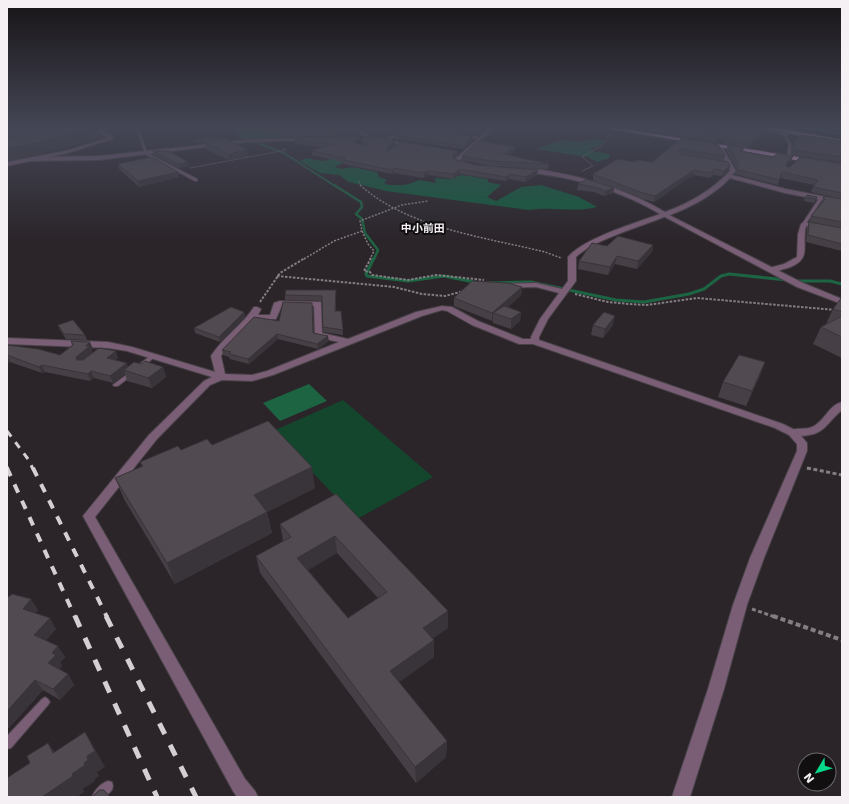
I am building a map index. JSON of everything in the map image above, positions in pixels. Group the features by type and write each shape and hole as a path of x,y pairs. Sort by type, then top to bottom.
{"street":[{"path":"536,342 535,337 544,319 572,281 572,257 578,251 604,238 667,216 688,206 730,176 733,171 731,165"},
{"path":"520,170 562,175 616,190 800,285 842,302"},
{"path":"730,176 785,191 842,202"},
{"path":"772,270 790,266 800,260 802,255 800,232 804,224 842,232"},
{"path":"494,286 536,285 565,292"},
{"path":"221,377 216,356 220,348 255,314 273,317 277,305 280,303 318,304 318,335 349,342"},
{"path":"8,342 108,345 153,356 221,377 252,378 270,373 418,314 442,308 449,309 475,323 522,342 536,342 779,426 793,434 802,443 802,451 757,558 740,605 716,689 681,797"},
{"path":"221,377 207,383 153,437 89,516 239,785 249,797"},
{"path":"793,434 818,431 842,405"}],"lane":[{"path":"167,165 196,180"},
{"path":"804,224 821,198"},
{"path":"98,353 108,345"},
{"path":"116,386 153,356"},
{"path":"7,744 45,702"},
{"path":"97,797 108,786"}],"path":[{"path":"177,170 207,165"},
{"path":"562,175 584,171 593,166 591,165"},
{"path":"359,180 360,185 382,201 427,223 545,252 571,263"},
{"path":"428,201 419,201 396,207 360,221 362,231 368,244 374,251 364,270 370,272 372,275 408,280 436,275 448,275 484,280"},
{"path":"255,314 263,294 277,276 334,241 362,231"},
{"path":"277,276 394,287 422,294 445,296 468,290"},
{"path":"565,292 608,302 629,304 647,305 697,298 708,298 842,311"},
{"path":"796,466 842,475"},
{"path":"740,605 842,640"}],"shaded area":[{"path":"306,165 339,165 334,167 343,169 352,167 377,172 379,177 387,180 384,183 389,185 405,185 420,180 436,183 434,179 437,178 449,179 462,175 488,179 488,182 501,185 487,197 496,201 521,187 541,185 579,197 597,207 589,209 529,210 386,191 349,182 339,175 320,173"},
{"path":"309,384 327,401 280,421 263,403"},
{"path":"343,400 433,477 357,519 273,431"}],"building":[{"path":"119,165 165,165 178,172 138,181"},
{"path":"365,165 474,165 538,170 525,177 510,174 506,177 460,169 454,174 428,171 424,173 394,168 392,170"},
{"path":"609,165 729,165 730,166 724,171 714,169 712,173 694,170 655,196 640,192 593,174"},
{"path":"739,165 786,165 787,167 790,167 792,165 842,165 842,193 813,187 818,180 782,172 779,180 736,169"},
{"path":"587,179 614,188 605,191 595,187 578,184"},
{"path":"807,195 817,197 816,199 805,197"},
{"path":"824,196 842,199 842,222 811,216 825,199 823,198"},
{"path":"809,222 842,228 842,244 808,235"},
{"path":"618,236 653,245 638,261 617,256 610,267 579,261 592,243 607,246"},
{"path":"472,281 508,283 522,287 492,313 454,298"},
{"path":"286,290 336,290 335,311 341,311 343,330 323,327 322,296 285,295"},
{"path":"842,297 842,312 833,309"},
{"path":"283,302 312,303 313,333 328,336 317,344 277,334 248,359 229,354 231,352 222,350 254,317 279,321"},
{"path":"504,306 521,312 511,319 493,313"},
{"path":"231,307 244,312 219,337 194,328"},
{"path":"604,312 615,316 605,329 593,325"},
{"path":"842,316 842,337 821,327"},
{"path":"73,320 85,335 64,334 58,325"},
{"path":"71,341 90,342 86,346 90,346 76,357 77,360 83,360 99,348 116,351 107,358 127,363 110,376 91,371 88,374 42,365 39,367 7,355 7,345 38,349 60,355 73,345"},
{"path":"739,355 765,362 752,391 723,382"},
{"path":"145,361 163,367 148,378 124,370 134,362 141,364"},
{"path":"268,421 312,467 254,495 267,512 167,563 115,478 143,466 140,462 178,446 181,450 207,439 212,445"},
{"path":"336,494 448,611 423,628 434,640 390,671 447,741 415,767 256,556 291,537 280,524","holes":["335,536 387,592 348,618 297,558"]},
{"path":"12,594 31,599 23,609 50,618 34,635 58,646 52,653 56,655 48,663 68,674 53,689 35,680 7,711 7,596 9,597"},
{"path":"85,732 95,751 87,756 88,760 84,763 85,765 72,774 73,776 42,797 7,797 7,778 30,763 27,756 48,743 53,753"},
{"path":"99,790 104,790 110,797 92,797"}],"waterway":[{"path":"302,165 335,186"},
{"path":"334,185 361,202 362,207 356,214 362,219 365,233 378,250 374,259"},
{"path":"374,258 366,274 367,276 408,281 444,276 479,283"},
{"path":"486,283 531,282 616,300 644,302 689,294 704,289 721,276 729,274 787,280"},
{"path":"795,281 830,281 842,284"}],"railway":[{"path":"7,431 28,459 33,469"},
{"path":"7,468 75,617"},
{"path":"33,468 107,617"},
{"path":"75,616 157,797"},
{"path":"106,616 196,797"}],"district":[{"name":"中小前田","path":"423,228"}]}
